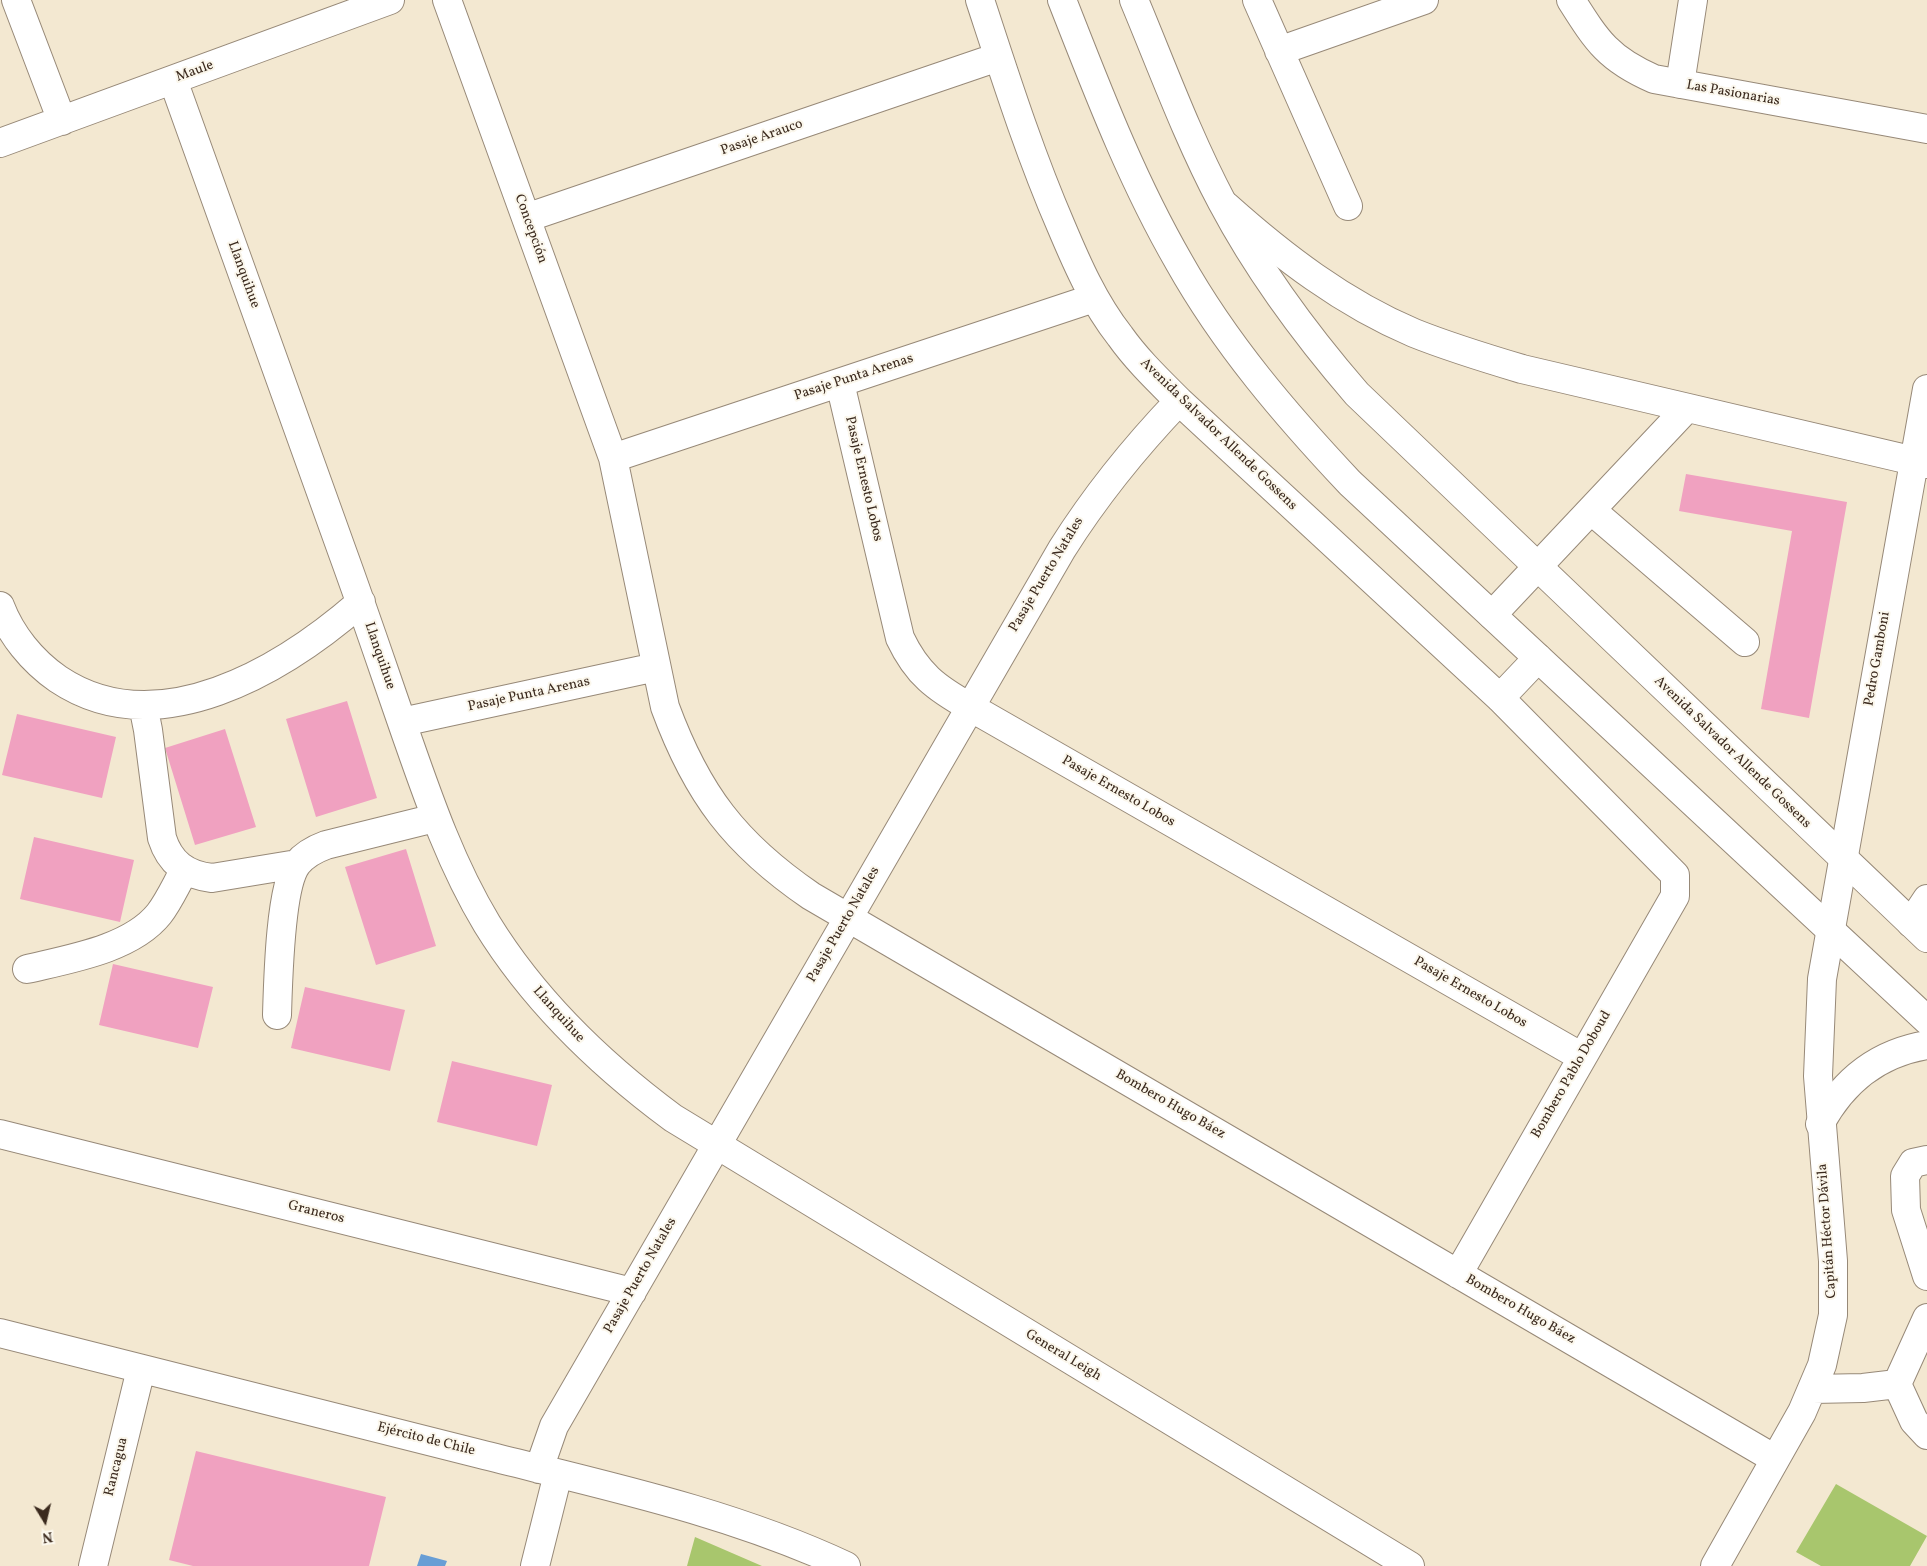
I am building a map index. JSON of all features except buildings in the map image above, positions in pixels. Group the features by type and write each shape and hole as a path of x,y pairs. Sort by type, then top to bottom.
{"street":[{"path":"16,0 62,121"},
{"name":"Maule","path":"0,143 172,80 328,10 390,0"},
{"name":"Concepción","path":"447,0 613,458 656,667"},
{"name":"Avenida Salvador Allende Gossens","path":"980,0 998,57 1046,191 1094,298 1119,336 1141,363 1179,401 1500,698 1675,874"},
{"path":"1062,0 1112,127 1144,197 1179,264 1220,328 1260,382 1304,434 1350,483 1927,1020"},
{"name":"Avenida Salvador Allende Gossens","path":"1134,0 1221,202 1289,310 1357,394 1842,859 1919,930"},
{"path":"1257,0 1348,206"},
{"path":"1279,51 1424,0"},
{"name":"Las Pasionarias","path":"1571,0 1596,39 1630,68 1654,79 1927,129"},
{"path":"1680,84 1693,0"},
{"name":"Pasaje Arauco","path":"526,218 998,57"},
{"name":"Llanquihue","path":"172,80 361,602 435,818 459,872 487,924 520,972 558,1017 594,1054 632,1088 673,1118 717,1146"},
{"name":"Avenida Salvador Allende Gossens","path":"1221,202 1265,241 1311,276 1361,306 1412,332 1466,353 1522,369 1920,463"},
{"name":"Pasaje Punta Arenas","path":"613,458 1094,298"},
{"name":"Pasaje Ernesto Lobos","path":"840,383 900,638 910,658 924,676 942,691 1582,1057"},
{"name":"Pedro Gamboni","path":"1830,928 1920,463 1927,389"},
{"name":"Pasaje Puerto Natales","path":"535,1566 554,1426 1083,515 1141,441 1179,401"},
{"path":"1492,615 1687,408"},
{"path":"1591,510 1745,642"},
{"path":"0,606 14,634 29,654 47,672 68,686 92,697 117,703 142,705 168,704 205,694 240,681 302,648 329,630 361,602"},
{"path":"1500,698 1538,658"},
{"name":"Pasaje Punta Arenas","path":"402,722 656,667"},
{"name":"Bombero Hugo Báez","path":"656,667 665,707 679,746 698,782 720,816 747,846 778,874 848,918 1775,1458"},
{"path":"142,705 148,730 162,838 170,856 184,871 212,878 297,864"},
{"path":"277,1015 280,951 288,884 297,864 315,849 326,845 435,818"},
{"path":"27,968 67,960 129,939 159,914 184,871"},
{"name":"Bombero Pablo Doboud","path":"1458,1274 1675,896 1675,874"},
{"path":"1919,930 1927,899"},
{"name":"Capitán Héctor Dávila","path":"1715,1566 1813,1389 1829,1340 1834,1288 1820,1124 1819,1028 1830,928"},
{"path":"1820,1124 1830,1105 1859,1074 1900,1051 1927,1045"},
{"name":"Graneros","path":"0,1134 632,1292"},
{"name":"General Leigh","path":"717,1146 1410,1566"},
{"path":"1927,1160 1913,1163 1905,1176 1906,1210 1927,1276"},
{"path":"1927,1318 1897,1384 1914,1421 1927,1436"},
{"name":"Ejército de Chile","path":"0,1333 549,1471 729,1520 776,1536 846,1566"},
{"name":"Rancagua","path":"93,1566 141,1368"},
{"path":"1813,1389 1863,1388 1897,1384"}],"green space":[{"path":"1836,1484 1927,1536 1910,1566 1821,1566 1796,1552"},
{"path":"695,1537 762,1566 687,1566"}],"water":[{"path":"421,1554 447,1561 445,1566 417,1566"}]}
